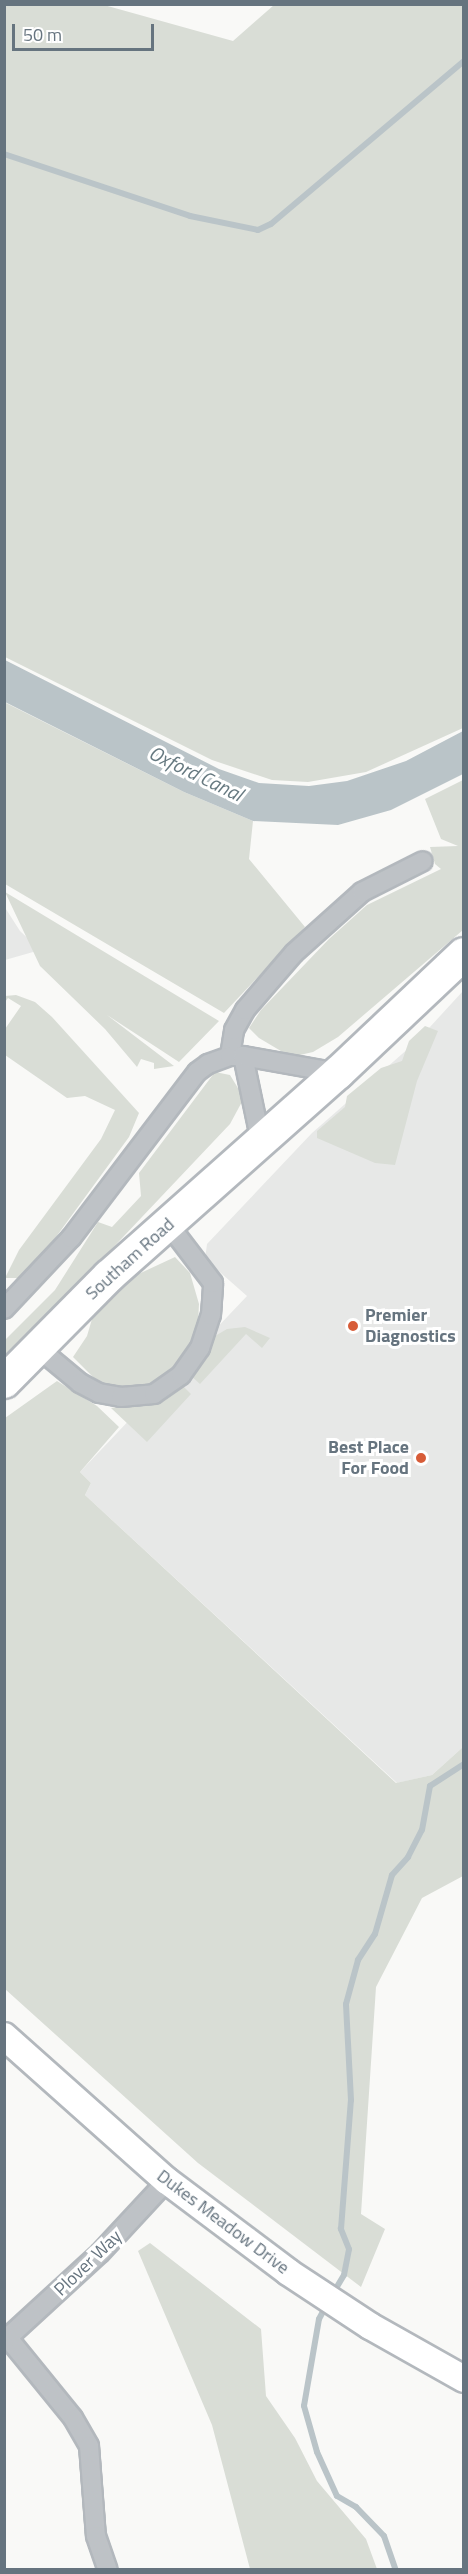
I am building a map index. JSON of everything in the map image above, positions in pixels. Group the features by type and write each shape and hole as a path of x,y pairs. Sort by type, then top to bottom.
{"highway":[{"name":"Southam Road","path":"4,1382 109,1275 338,1073 464,954"}],"street":[{"path":"261,1142 237,1056 234,1030 245,1010 294,953 362,892 423,861"},
{"path":"4,1309 71,1238 197,1072 237,1056 338,1073"},
{"path":"38,1348 80,1383 99,1393 121,1397 154,1394 181,1374 200,1348 211,1316 213,1283 168,1224"},
{"name":"Dukes Meadow Drive","path":"4,2036 167,2181 288,2272 367,2324 464,2379"},
{"name":"Plover Way","path":"6,2339 100,2253 167,2181"},
{"path":"6,2339 74,2418 89,2446 96,2536 108,2570"}],"shaded area":[{"path":"4,5 104,5 233,41 274,5 463,5 463,728 366,772 308,782 272,780 212,760 5,657"},
{"path":"4,702 184,792 253,821 249,859 305,927 224,1013 5,884"},
{"path":"463,780 463,930 338,1037 313,1052 291,1057 259,1038 249,1028 261,1010 329,939 367,905 441,869 435,864 430,847 458,846 441,839 425,799"},
{"path":"5,892 219,1021 179,1062 107,1015 174,1066 154,1069 154,1063 141,1059 137,1067 105,1029 40,966"},
{"path":"4,906 20,931 40,950 5,960"},
{"path":"463,991 463,1747 432,1775 397,1783 85,1495 91,1483 80,1472 247,1296 205,1259 207,1244 312,1133 418,1040"},
{"path":"16,995 35,1002 52,1017 139,1113 129,1137 26,1278 5,1278 19,1250 101,1139 115,1110 85,1096 67,1098 5,1055 5,1029 21,1006 8,998 5,1002 5,996"},
{"path":"425,1026 438,1031 417,1081 395,1165 375,1163 317,1138 317,1131 345,1107 347,1096 381,1068 402,1061 409,1041"},
{"path":"215,1072 230,1075 244,1098 230,1124 36,1329 5,1356 5,1340 55,1290 98,1222 112,1227 141,1196 139,1173"},
{"path":"175,1257 190,1273 199,1304 198,1323 184,1357 156,1382 134,1389 99,1383 73,1357 87,1336 92,1319 130,1278"},
{"path":"245,1327 270,1338 262,1348 246,1334 200,1384 190,1375 210,1339 227,1329"},
{"path":"57,1381 97,1406 119,1427 80,1472 91,1483 85,1495 396,1783 432,1775 463,1747 463,1876 422,1898 376,1987 361,2214 385,2229 361,2287 198,2163 5,1989 5,1418"},
{"path":"181,1384 191,1394 147,1442 111,1408 146,1403"},
{"path":"150,2243 261,2329 266,2396 295,2438 317,2481 366,2539 377,2569 250,2569 212,2425 138,2251"}],"water":[{"name":"Oxford Canal","path":"5,660 219,769 259,783 309,786 347,781 406,761 463,731 463,774 391,810 338,825 253,821 184,792 5,702"}],"waterway":[{"path":"4,154 190,216 258,230 271,224 464,61"},
{"path":"332,2295 344,2275 349,2249 341,2229 351,2100 346,2004 358,1960 375,1934 392,1875 408,1857 422,1830 430,1786 464,1764"},
{"path":"327,2304 319,2319 304,2406 317,2452 337,2496 356,2507 384,2536 396,2570"}],"place":[{"name":"Premier Diagnostics","path":"353,1326"},
{"name":"Best Place For Food","path":"421,1458"}]}
